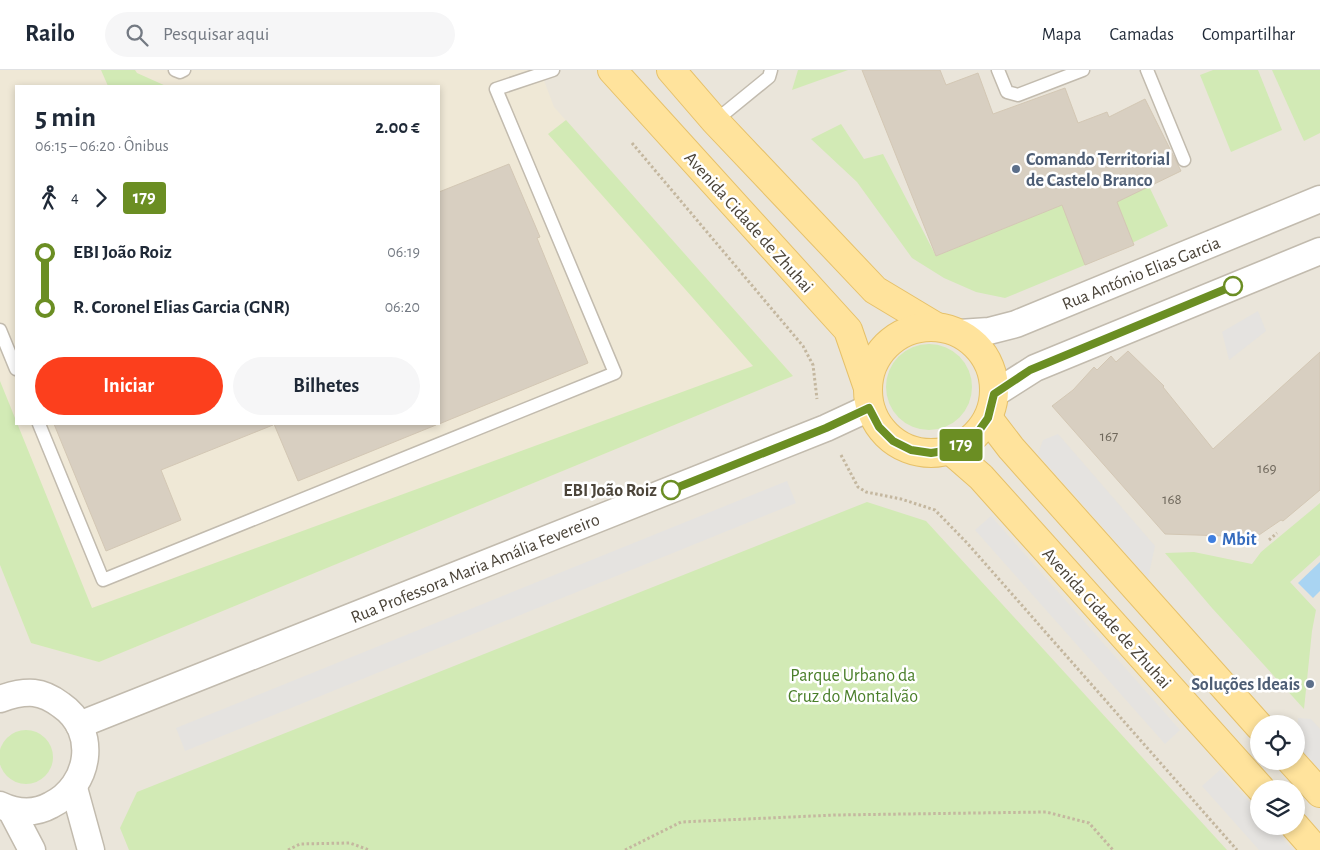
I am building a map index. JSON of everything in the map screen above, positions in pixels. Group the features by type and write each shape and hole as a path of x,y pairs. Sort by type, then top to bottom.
{"main road":[{"name":"Avenida Cidade de Zhuhai","path":"612,70 848,330 868,397"},
{"path":"671,70 715,121 874,290 947,329 975,344 986,358 993,376 991,406 978,432 972,438 950,450 931,453 911,450 893,441 879,427 868,397 872,365 882,348 897,336 915,328 947,329"},
{"path":"991,406 1011,448 1250,716"},
{"name":"Avenida Cidade de Zhuhai","path":"950,450 981,476 1252,780"},
{"path":"1299,770 1320,792"},
{"path":"1303,835 1316,850"}],"street":[{"name":"Rua António Elias Garcia","path":"947,329 989,332 1016,324 1320,200"},
{"path":"991,406 1035,368 1320,251"},
{"name":"Rua Professora Maria Amália Fevereiro","path":"79,725 808,436 868,397"},
{"path":"0,699 16,694 35,693 53,699 68,710 79,725 85,740 86,758 82,774 74,788 61,800 46,808 28,812 5,807"},
{"path":"74,788 91,850"},
{"path":"5,807 32,850"}],"lane":[{"path":"174,70 180,72 184,70"},
{"path":"39,425 103,580 615,373 496,89 553,70"},
{"path":"715,121 769,77 771,70"},
{"path":"998,70 1007,92 1018,95 1083,70"},
{"path":"1147,70 1184,160"},
{"path":"0,330 15,368"}],"path":[{"path":"630,140 804,346 813,365 816,397"},
{"path":"843,459 858,487 866,492 901,499 935,510 968,544 1237,850"},
{"path":"1269,540 1277,533"},
{"path":"625,850 681,822 835,814 1046,812 1089,823 1113,850"},
{"path":"288,850 300,844 350,843 369,850"}],"shaded area":[{"path":"0,70 1320,70 1320,850 0,850"},
{"path":"0,70 540,70 554,107 793,376 99,662 31,643 0,565"},
{"path":"1258,311 1266,331 1229,360 1222,332"},
{"path":"1058,434 1155,546 1148,578 1038,454 1043,440"},
{"path":"787,481 796,503 185,751 176,728"},
{"path":"991,516 1180,730 1165,744 975,530"},
{"path":"1305,719 1311,719 1320,729 1320,770 1305,754"},
{"path":"1220,770 1250,802 1250,835 1279,835 1293,850 1259,850 1202,786"}],"green space":[{"path":"101,70 135,70 137,73 164,85 108,85"},
{"path":"798,70 848,70 792,90"},
{"path":"1213,70 1258,70 1282,130 1231,152 1200,75"},
{"path":"1272,70 1320,70 1320,133 1304,141"},
{"path":"566,120 793,376 99,662 31,643 0,565 0,381 15,418 15,425 18,425 92,608 753,366 548,134"},
{"path":"841,124 864,159 883,154 936,256 1133,176 1145,178 1168,226 1085,265 1005,298 976,292 944,278 912,258 857,182 811,139"},
{"path":"929,344 946,347 960,356 969,370 972,387 969,404 960,418 946,427 929,430 912,427 898,418 889,404 886,387 889,370 898,356 912,347"},
{"name":"Parque Urbano da Cruz do Montalvão","path":"867,502 926,521 1227,850 129,850 120,828 137,792"},
{"path":"1320,503 1320,555 1290,582 1316,610 1304,709 1165,553 1194,552 1252,564 1261,552"},
{"path":"21,730 31,730 45,738 51,747 53,757 51,767 45,776 31,784 21,784 11,779 4,772 -1,762 -1,752 4,742 11,735"}],"water":[{"path":"1320,562 1320,591 1313,598 1298,583"}],"building":[{"name":"Comando Territorial de Castelo Branco","path":"862,70 940,70 946,85 978,73 993,114 1065,88 1078,123 1107,112 1109,117 1145,99 1181,171 1117,202 1134,245 1085,265 1062,205 936,256"},
{"path":"509,164 540,237 537,238 588,363 440,424 440,192"},
{"path":"1128,351 1164,386 1213,449 1320,352 1320,490 1283,521 1281,520 1256,537 1165,534 1052,406 1073,390 1094,367 1097,370 1111,356 1116,362"},
{"path":"54,425 273,425 161,470 181,520 106,551"},
{"path":"274,425 436,425 298,481"}],"bus line":[{"name":"179","path":"671,490 826,428 869,408 879,427 893,441 911,450 931,453 950,450 965,443 978,432 988,418 994,394 1030,370 1233,286"}],"place":[{"name":"Comando Territorial de Castelo Branco","path":"1016,169"},
{"name":"EBI João Roiz","path":"671,490"},
{"name":"Mbit","path":"1212,539"},
{"name":"Soluções Ideais","path":"1310,684"}]}
